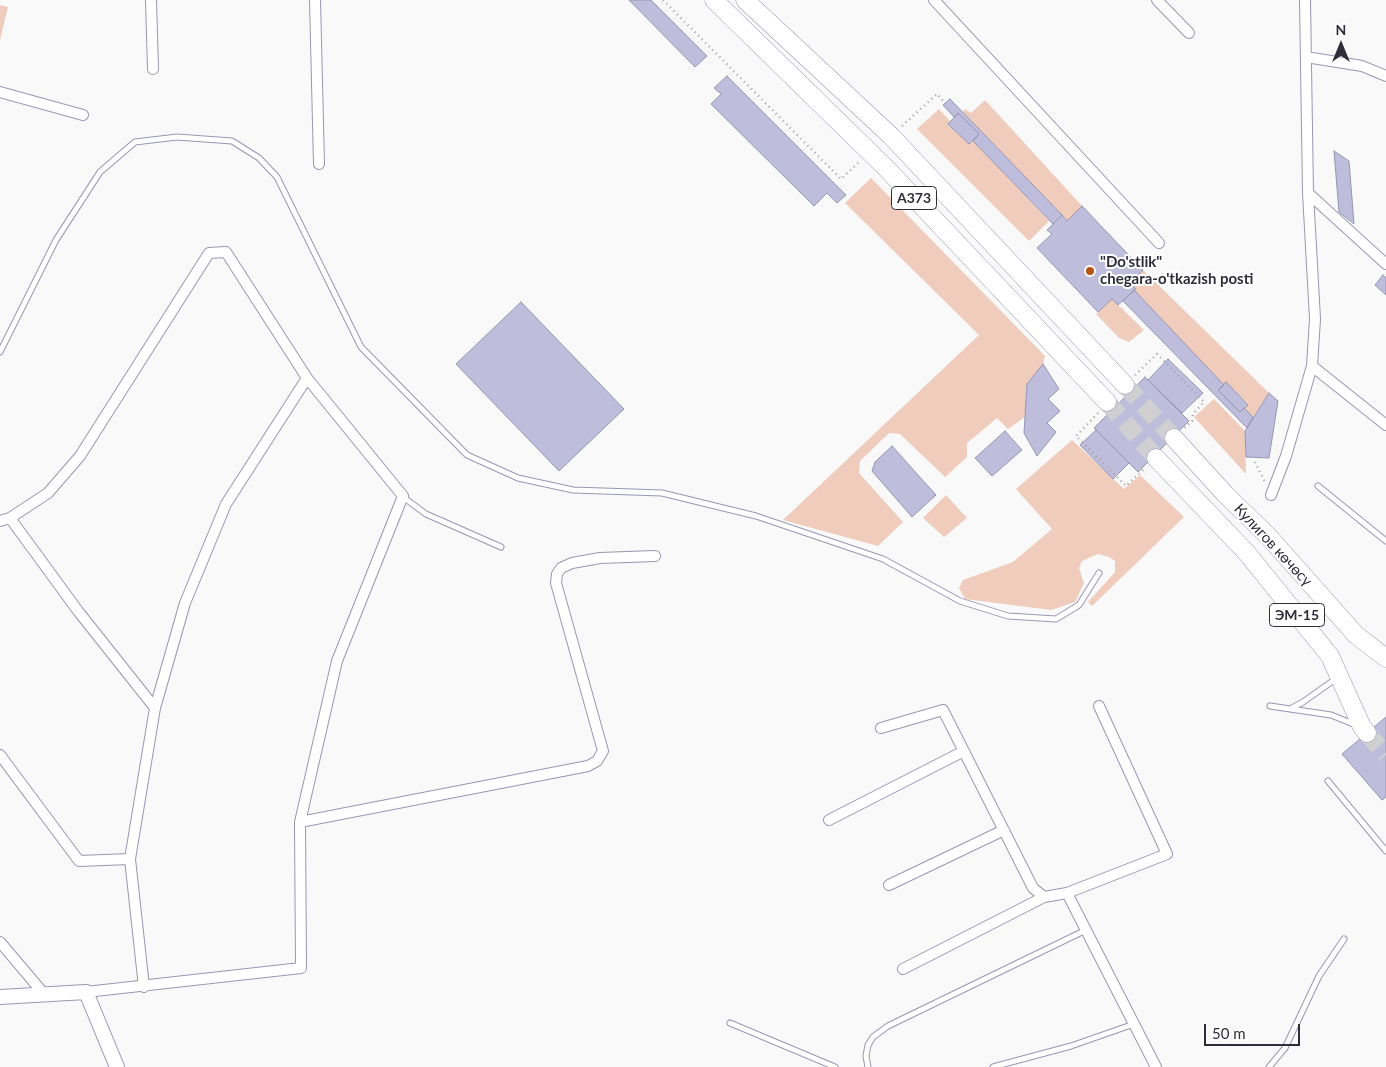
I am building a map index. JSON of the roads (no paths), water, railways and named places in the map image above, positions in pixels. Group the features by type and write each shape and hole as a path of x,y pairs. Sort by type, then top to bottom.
{"highway":[{"name":"A373","path":"714,0 869,152 1107,402"},
{"name":"A373","path":"749,1 891,136 1125,385"},
{"name":"Кулигов көчөсү","path":"1174,438 1225,494 1269,537 1356,635 1386,658"},
{"name":"Кулигов көчөсү","path":"1156,458 1246,552 1330,656 1364,730"}],"street":[{"path":"152,0 153,69"},
{"path":"315,0 319,164"},
{"path":"934,0 1159,243"},
{"path":"1157,0 1189,33"},
{"path":"1271,494 1286,456 1312,366 1315,319 1308,193 1305,0"},
{"path":"1306,57 1362,66 1386,76"},
{"path":"0,92 83,115"},
{"path":"1308,193 1386,264"},
{"path":"0,997 144,987 301,968 300,822 337,662 403,496 307,378 226,252 209,253 80,456 48,493 5,519 155,708"},
{"path":"1312,366 1386,425"},
{"path":"144,987 130,859 155,708 185,603 226,504 307,378"},
{"path":"300,822 588,766 597,761 603,752 556,583 557,574 561,568 572,563 600,558 654,556"},
{"path":"903,969 1044,897 1067,893 1167,854 1100,706"},
{"path":"881,728 943,710 1033,888 1044,897"},
{"path":"829,820 964,751"},
{"path":"0,755 79,861 130,859"},
{"path":"889,885 1004,830"},
{"path":"1067,893 1156,1067"},
{"path":"0,942 44,994"},
{"path":"86,992 117,1067"}],"lane":[{"path":"0,352 56,240 100,172 135,142 176,137 232,141 259,158 277,177 361,347 467,455 518,478 573,490 662,494 756,516 883,559 960,601 1008,616 1056,619 1079,605 1099,572"},
{"path":"1318,486 1386,541"},
{"path":"403,496 426,514 501,548"},
{"path":"1289,709 1303,702 1339,676"},
{"path":"1270,706 1331,715 1364,730"},
{"path":"1328,781 1386,851"},
{"path":"868,1067 866,1056 868,1045 873,1037 888,1026 1086,930"},
{"path":"1269,1067 1285,1048 1319,976 1344,939"},
{"path":"730,1023 835,1067"},
{"path":"992,1067 1071,1046 1134,1024"}],"tunnel":[{"path":"1125,385 1174,438"},
{"path":"1107,402 1156,458"},
{"path":"1367,733 1386,755"}],"place":[{"name":"\"Do'stlik\" chegara-o'tkazish posti","path":"1090,271"}]}
